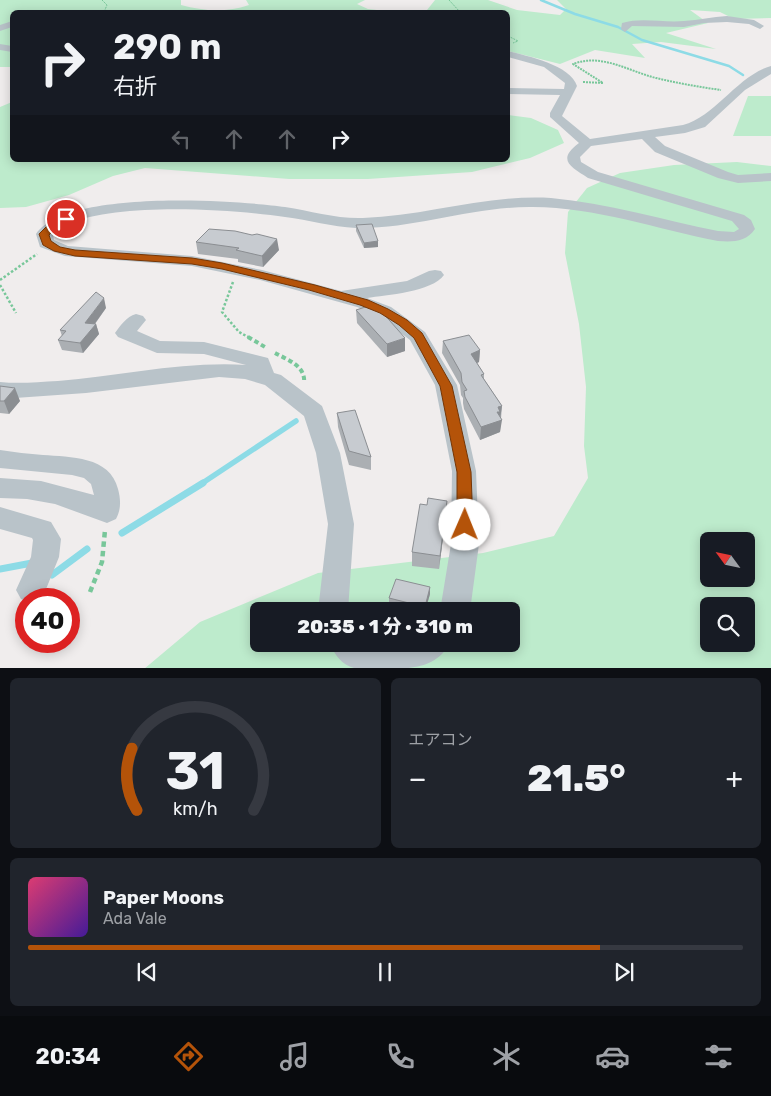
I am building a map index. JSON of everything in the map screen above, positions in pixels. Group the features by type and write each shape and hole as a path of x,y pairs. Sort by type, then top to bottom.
{"street":[{"path":"625,29 625,25 632,23 684,24 718,19 750,22 764,27 734,24 717,28"},
{"path":"510,55 548,65 569,87"},
{"path":"457,602 462,570 466,498 464,472 446,386 418,336 408,327 384,311 341,296 244,271 192,261 75,253 51,246 44,239 44,234 54,224 72,217 96,212 170,206 223,205 361,223 393,222 494,205 535,202 581,207 729,237 744,233 747,229 745,223 738,218 620,185 582,169 575,164 573,156 587,143 685,129 701,124 736,93 771,69"},
{"path":"510,91 569,87"},
{"path":"569,87 556,113 556,118 587,143"},
{"path":"645,135 660,149 723,175 738,178 771,177"},
{"path":"341,296 411,286 435,275"},
{"path":"136,320 125,333 156,347 204,348 246,358 261,363 264,377"},
{"path":"0,389 15,391 86,386 219,370 246,372 273,380 314,412 328,453 341,524 334,602"},
{"path":"0,459 75,465 91,469 101,479 109,496 107,512 91,504 34,490 0,488"},
{"path":"0,518 41,530 47,539 45,557 32,588"},
{"path":"354,652 370,660 391,663 423,652"}],"path":[{"path":"449,0 458,10"},
{"path":"510,37 518,41 510,43"},
{"path":"569,87 603,83 573,64 594,60 614,63 643,75 736,93"},
{"path":"0,280 27,260 51,246"},
{"path":"244,271 230,286 222,312 239,332 302,368 306,378 299,399"},
{"path":"0,285 16,313"},
{"path":"90,592 102,562 107,512"}],"green space":[{"path":"0,0 181,0 181,5 215,10 10,10 10,67 0,67"},
{"path":"246,0 365,0 357,4 368,9 377,10 215,10 240,8 249,5"},
{"path":"435,0 488,0 517,10 560,15 566,9 557,0 771,0 771,18 734,19 720,12 690,10 708,23 666,33 716,49 661,42 632,44 645,58 595,50 560,64 510,52 510,10 427,10"},
{"path":"748,96 771,96 771,136 733,136"},
{"path":"10,103 10,162 510,162 510,115 531,118 558,130 564,143 530,158 472,172 368,179 289,179 145,168 113,176 69,195 26,207 0,208 0,107"},
{"path":"737,162 771,166 771,668 145,668 200,622 318,573 483,553 554,536 588,478 584,446 586,387 579,324 565,253 568,212 587,188 620,173 674,165"}],"building":[{"path":"372,224 378,241 364,243 356,225"},
{"path":"209,229 235,231 252,235 257,234 277,239 262,256 236,250 239,248 196,242"},
{"path":"96,292 104,298 85,323 96,324 80,343 58,340 66,331 60,330"},
{"path":"375,304 405,338 387,344 356,310"},
{"path":"469,335 480,350 471,354 484,374 481,375 502,406 498,407 500,412 497,412 502,420 481,427 465,397 464,391 467,390 462,382 461,373 443,341"},
{"path":"0,386 15,388 4,401 0,401"},
{"path":"355,410 371,457 349,451 337,413"},
{"path":"428,498 447,501 440,556 412,552 420,504 427,505"},
{"path":"396,579 430,587 426,602 405,602 389,598"}],"waterway":[{"path":"541,0 575,14 618,27 642,40 729,66 743,75"},
{"path":"201,484 296,421"},
{"path":"122,533 203,483"},
{"path":"52,575 87,549"},
{"path":"0,569 32,563"}],"route":[{"path":"66,219 54,224 44,234 46,243 57,249 75,253 192,261 222,266 312,287 364,303 384,311 403,323 418,336 446,386 464,472 465,525"}]}
